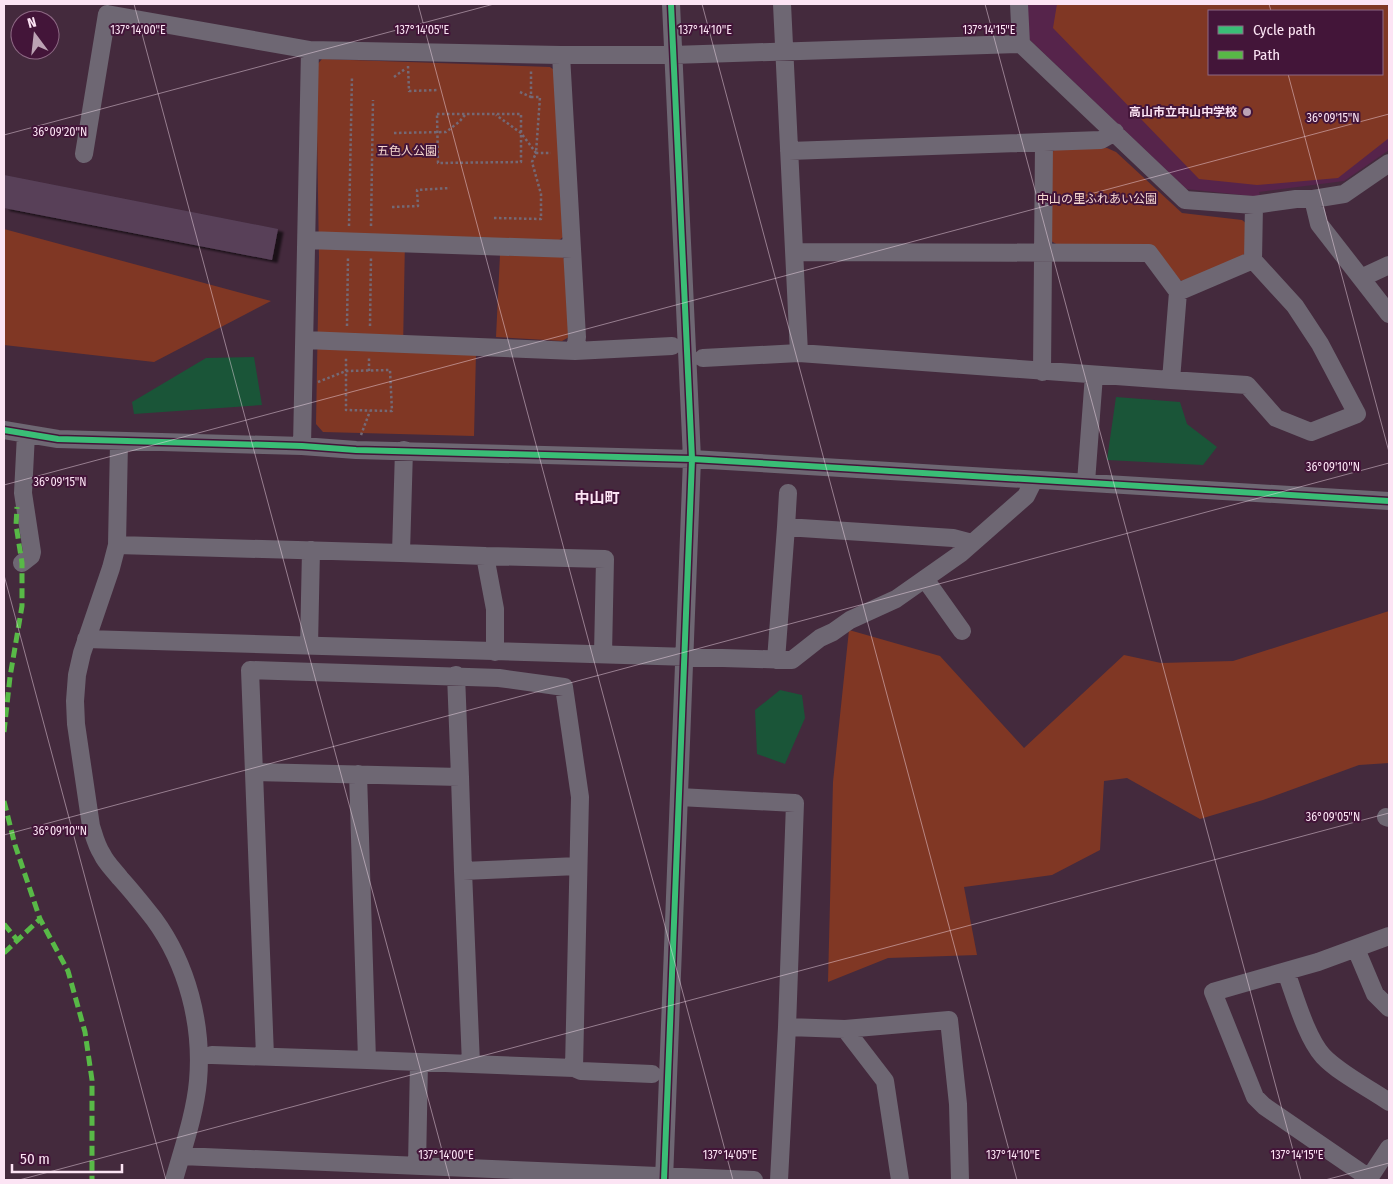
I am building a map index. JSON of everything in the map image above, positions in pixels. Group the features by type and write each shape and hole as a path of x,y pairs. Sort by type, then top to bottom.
{"street":[{"path":"664,1178 692,459 671,4"},
{"path":"782,4 799,353"},
{"path":"1019,4 1021,44 1184,200 1254,205 1344,194 1389,163"},
{"path":"84,154 106,14 310,50 531,55 672,55 1021,44"},
{"path":"302,446 310,50"},
{"path":"561,55 577,337 575,351"},
{"path":"789,151 1101,140 1114,132"},
{"path":"1042,372 1044,143"},
{"path":"1313,199 1320,224 1389,314"},
{"path":"702,358 799,353 1042,372 1247,385 1276,418 1311,432 1357,414 1320,344 1295,306 1253,260 1254,205"},
{"path":"306,240 572,249"},
{"path":"795,252 1149,254 1178,292 1171,380"},
{"path":"1178,292 1253,260"},
{"path":"1361,278 1389,265"},
{"path":"305,340 575,351 672,346"},
{"path":"1086,482 1094,375"},
{"path":"4,430 58,439 119,442 692,459 1389,501"},
{"path":"22,563 31,556 32,552 23,492 26,434"},
{"path":"119,442 117,545 111,568 86,639 77,675 75,701 91,826 95,841 102,855 140,902 166,939 185,976 194,1011 199,1049 198,1080 194,1104 174,1180"},
{"path":"401,553 404,450"},
{"path":"86,639 792,660 820,638 833,632 850,620 896,598 925,579 972,543 1026,496 1034,480"},
{"path":"776,660 788,493"},
{"path":"786,527 953,538 972,543"},
{"path":"117,545 605,559 603,654"},
{"path":"309,646 311,550"},
{"path":"486,556 495,609 496,652"},
{"path":"925,579 962,631"},
{"path":"265,1056 250,670 456,676 499,678 564,687 580,797 574,1068"},
{"path":"456,676 471,1064"},
{"path":"254,772 460,777"},
{"path":"358,774 367,1060"},
{"path":"679,797 795,803 787,1027 779,1180"},
{"path":"463,871 578,866"},
{"path":"1389,936 1286,972 1213,992 1255,1096 1264,1106 1369,1179 1389,1148"},
{"path":"1356,949 1375,994 1389,1008"},
{"path":"1286,972 1309,1033 1323,1056 1336,1067 1389,1102"},
{"path":"787,1027 845,1029 948,1020 958,1104 960,1180"},
{"path":"845,1029 885,1081 900,1180"},
{"path":"212,1056 265,1056 574,1068 652,1074"},
{"path":"417,1166 419,1062"},
{"path":"181,1156 664,1178 754,1180"}],"path":[{"path":"531,55 531,97"},
{"path":"394,77 408,66 409,90 438,90"},
{"path":"348,233 352,76"},
{"path":"494,218 541,219 541,194 532,162 536,153 540,97 531,97 520,92"},
{"path":"437,114 466,114 521,114 520,162 438,163 437,114"},
{"path":"394,133 446,132 466,114"},
{"path":"494,114 522,133 536,153"},
{"path":"536,153 566,154"},
{"path":"392,207 418,206 417,190 450,188"},
{"path":"346,332 348,253"},
{"path":"304,387 346,371 390,370 392,411 346,410 346,371 346,352"},
{"path":"356,450 370,410"}],"shaded area":[{"name":"高山市立中山中学校","path":"1026,4 1389,4 1389,150 1344,181 1259,192 1261,197 1186,189 1029,39"},
{"path":"254,357 262,405 134,414 132,402 206,358"},
{"path":"1116,397 1180,402 1187,424 1217,447 1203,465 1107,460"},
{"path":"780,690 802,695 805,718 785,764 757,754 755,710"}],"green space":[{"name":"高山市立中山中学校","path":"1057,4 1386,4 1389,7 1389,138 1338,178 1257,185 1199,179 1053,28"},
{"name":"五色人公園","path":"322,59 550,67 554,70 563,237 558,241 405,239 403,349 476,352 474,436 323,432 316,424 319,257 316,66"},
{"name":"中山の里ふれあい公園","path":"1107,148 1116,152 1182,213 1242,220 1247,224 1246,251 1242,257 1185,282 1177,279 1151,246 1058,245 1051,241 1051,153 1056,149"},
{"path":"4,229 271,301 154,362 4,345"},
{"path":"500,255 562,256 565,261 569,337 562,341 496,337"},
{"path":"1389,611 1389,763 1359,765 1263,800 1200,819 1127,778 1104,781 1100,850 1052,875 964,887 977,955 888,958 828,982 833,782 849,630 940,656 1024,748 1124,655 1161,663 1233,661"}],"building":[{"path":"4,175 278,229 272,260 4,208"}],"marked path":[{"path":"4,732 10,677 22,606 22,563 16,525 17,507"},
{"path":"4,801 15,845 40,919 68,971 85,1032 92,1080 92,1180"},
{"path":"4,953 40,919"},
{"path":"4,924 18,941"}],"cycle path":[{"path":"664,1180 692,459 671,4"},
{"path":"4,430 58,439 302,446 356,450 692,459 1389,501"}],"place":[{"name":"高山市立中山中学校","path":"1247,112"}],"district":[{"name":"中山町","path":"597,498"}]}
